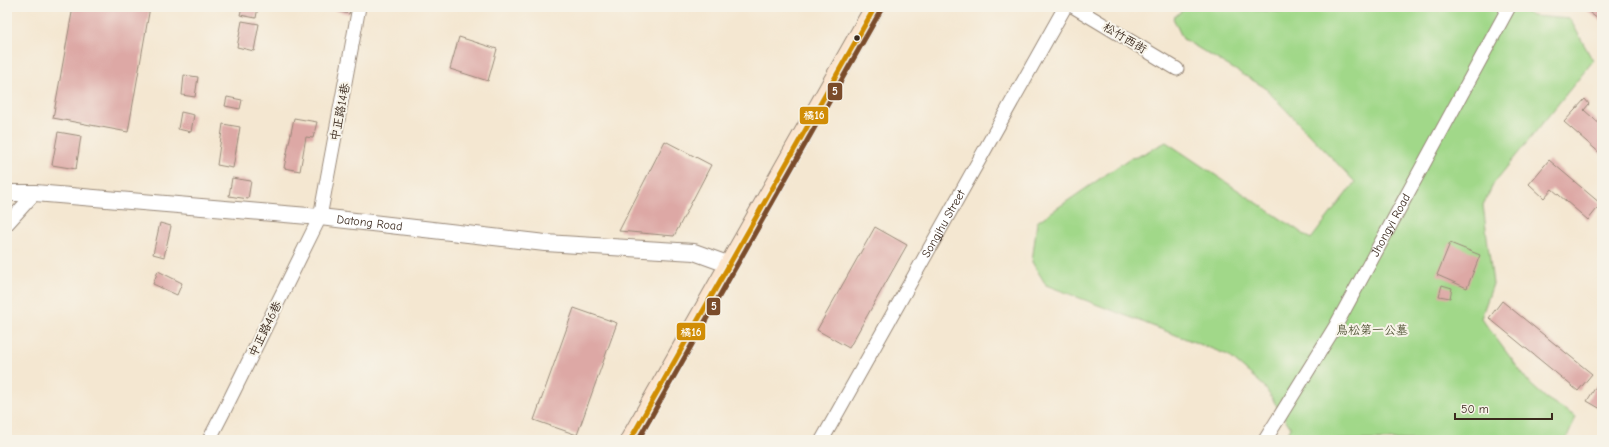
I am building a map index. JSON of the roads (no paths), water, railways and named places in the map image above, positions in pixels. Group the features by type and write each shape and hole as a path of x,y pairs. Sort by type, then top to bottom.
{"main road":[{"path":"630,440 875,7"}],"street":[{"name":"中正路14巷","path":"320,217 360,7"},
{"name":"Songjhu Street","path":"822,440 1065,7"},
{"name":"松竹西街","path":"1074,7 1177,69"},
{"name":"Jhongyi Road","path":"1265,440 1335,327 1509,7"},
{"name":"Datong Road","path":"7,193 34,192 320,217 545,242 694,252 730,265"},
{"path":"7,224 34,192"},
{"name":"中正路46巷","path":"209,440 320,217"}],"park label":[{"name":"鳥松第一公墓","path":"1372,330"}]}
